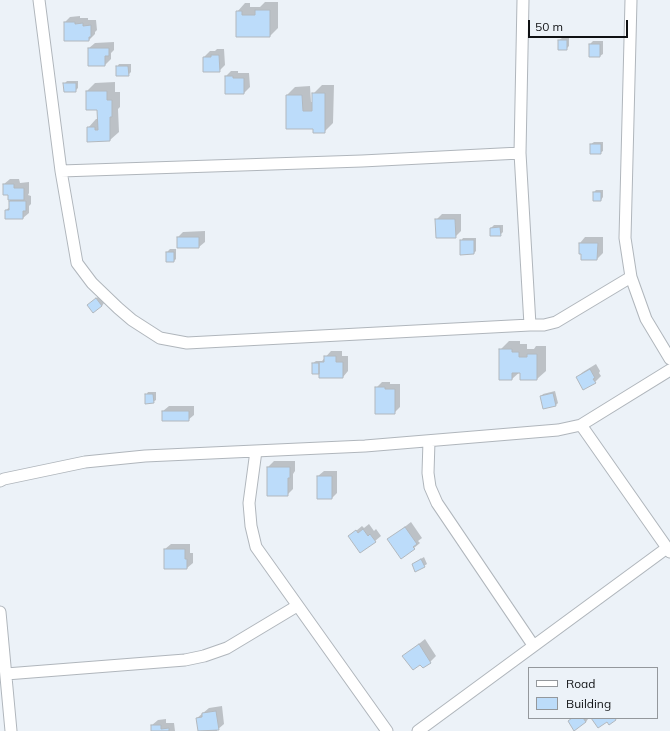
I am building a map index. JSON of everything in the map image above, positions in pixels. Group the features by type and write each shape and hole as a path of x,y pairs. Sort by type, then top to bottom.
{"street":[{"path":"39,0 61,171 77,263 92,283 118,308 132,320 160,338 187,343 544,325 556,322 631,277"},
{"path":"523,0 520,153 530,325"},
{"path":"631,0 625,238 631,277 646,319 670,359"},
{"path":"61,171 370,161 520,153"},
{"path":"0,481 85,462 145,456 365,446 558,430 581,425 670,370"},
{"path":"418,731 533,645 668,550 581,425"},
{"path":"430,441 428,473 430,487 437,503 533,645"},
{"path":"256,451 249,503 251,526 256,547 387,731"},
{"path":"6,674 185,660 204,656 227,648 297,606"},
{"path":"0,612 10,731"}],"building":[{"path":"255,10 270,10 270,37 236,37 236,11 242,11 242,15 255,15"},
{"path":"64,22 75,22 75,24 83,23 83,26 91,25 91,37 89,37 89,41 64,41"},
{"path":"558,40 567,40 567,50 558,50"},
{"path":"589,44 600,44 600,57 589,57"},
{"path":"88,48 109,48 109,56 105,56 105,66 88,66"},
{"path":"211,55 219,55 220,72 203,72 203,57 211,57"},
{"path":"116,66 128,66 129,76 116,76"},
{"path":"225,76 244,78 244,94 225,94"},
{"path":"63,83 76,83 76,92 64,92"},
{"path":"86,91 107,91 107,100 112,100 110,141 87,142 87,127 95,127 95,130 98,130 97,110 86,110"},
{"path":"312,93 325,93 325,133 313,133 313,129 286,129 286,95 302,95 303,111 312,111"},
{"path":"590,144 601,144 601,154 590,154"},
{"path":"3,184 14,184 14,188 24,188 24,200 8,200 8,195 3,195"},
{"path":"593,192 601,192 601,201 593,201"},
{"path":"9,201 26,201 26,211 23,211 23,219 5,219 5,210 9,210"},
{"path":"435,219 455,219 456,238 436,238"},
{"path":"500,227 501,236 490,236 490,228"},
{"path":"177,237 199,237 199,248 177,248"},
{"path":"460,240 474,240 474,254 460,255"},
{"path":"579,243 598,243 597,260 581,260 581,254 579,254"},
{"path":"166,252 174,252 174,262 166,262"},
{"path":"96,298 102,306 93,313 87,305"},
{"path":"499,349 512,349 512,352 519,352 519,357 527,357 527,354 537,354 537,380 520,380 520,373 512,373 512,380 499,380"},
{"path":"324,356 336,356 336,362 343,362 343,378 319,378 319,362 324,362"},
{"path":"312,363 319,363 319,374 312,374"},
{"path":"590,369 596,383 583,390 576,377"},
{"path":"375,387 395,389 395,414 375,414"},
{"path":"553,393 556,406 543,409 540,396"},
{"path":"145,394 153,394 154,403 145,404"},
{"path":"162,411 189,411 189,421 162,421"},
{"path":"267,467 290,467 290,478 288,478 288,496 267,496"},
{"path":"317,476 332,476 332,499 317,499"},
{"path":"405,527 417,544 413,547 415,549 401,559 387,539"},
{"path":"363,529 368,536 370,534 376,542 360,553 348,536 356,530 358,533"},
{"path":"164,549 185,549 187,569 164,569"},
{"path":"421,559 425,567 415,572 412,564"},
{"path":"419,644 431,663 423,668 420,665 413,670 402,656"},
{"path":"216,711 219,730 198,731 196,718 202,717 202,713"},
{"path":"571,719 584,719 586,722 574,731 568,721"},
{"path":"592,719 616,720 609,725 607,722 598,728"},
{"path":"151,725 161,725 161,729 169,728 169,731 151,731"}]}
